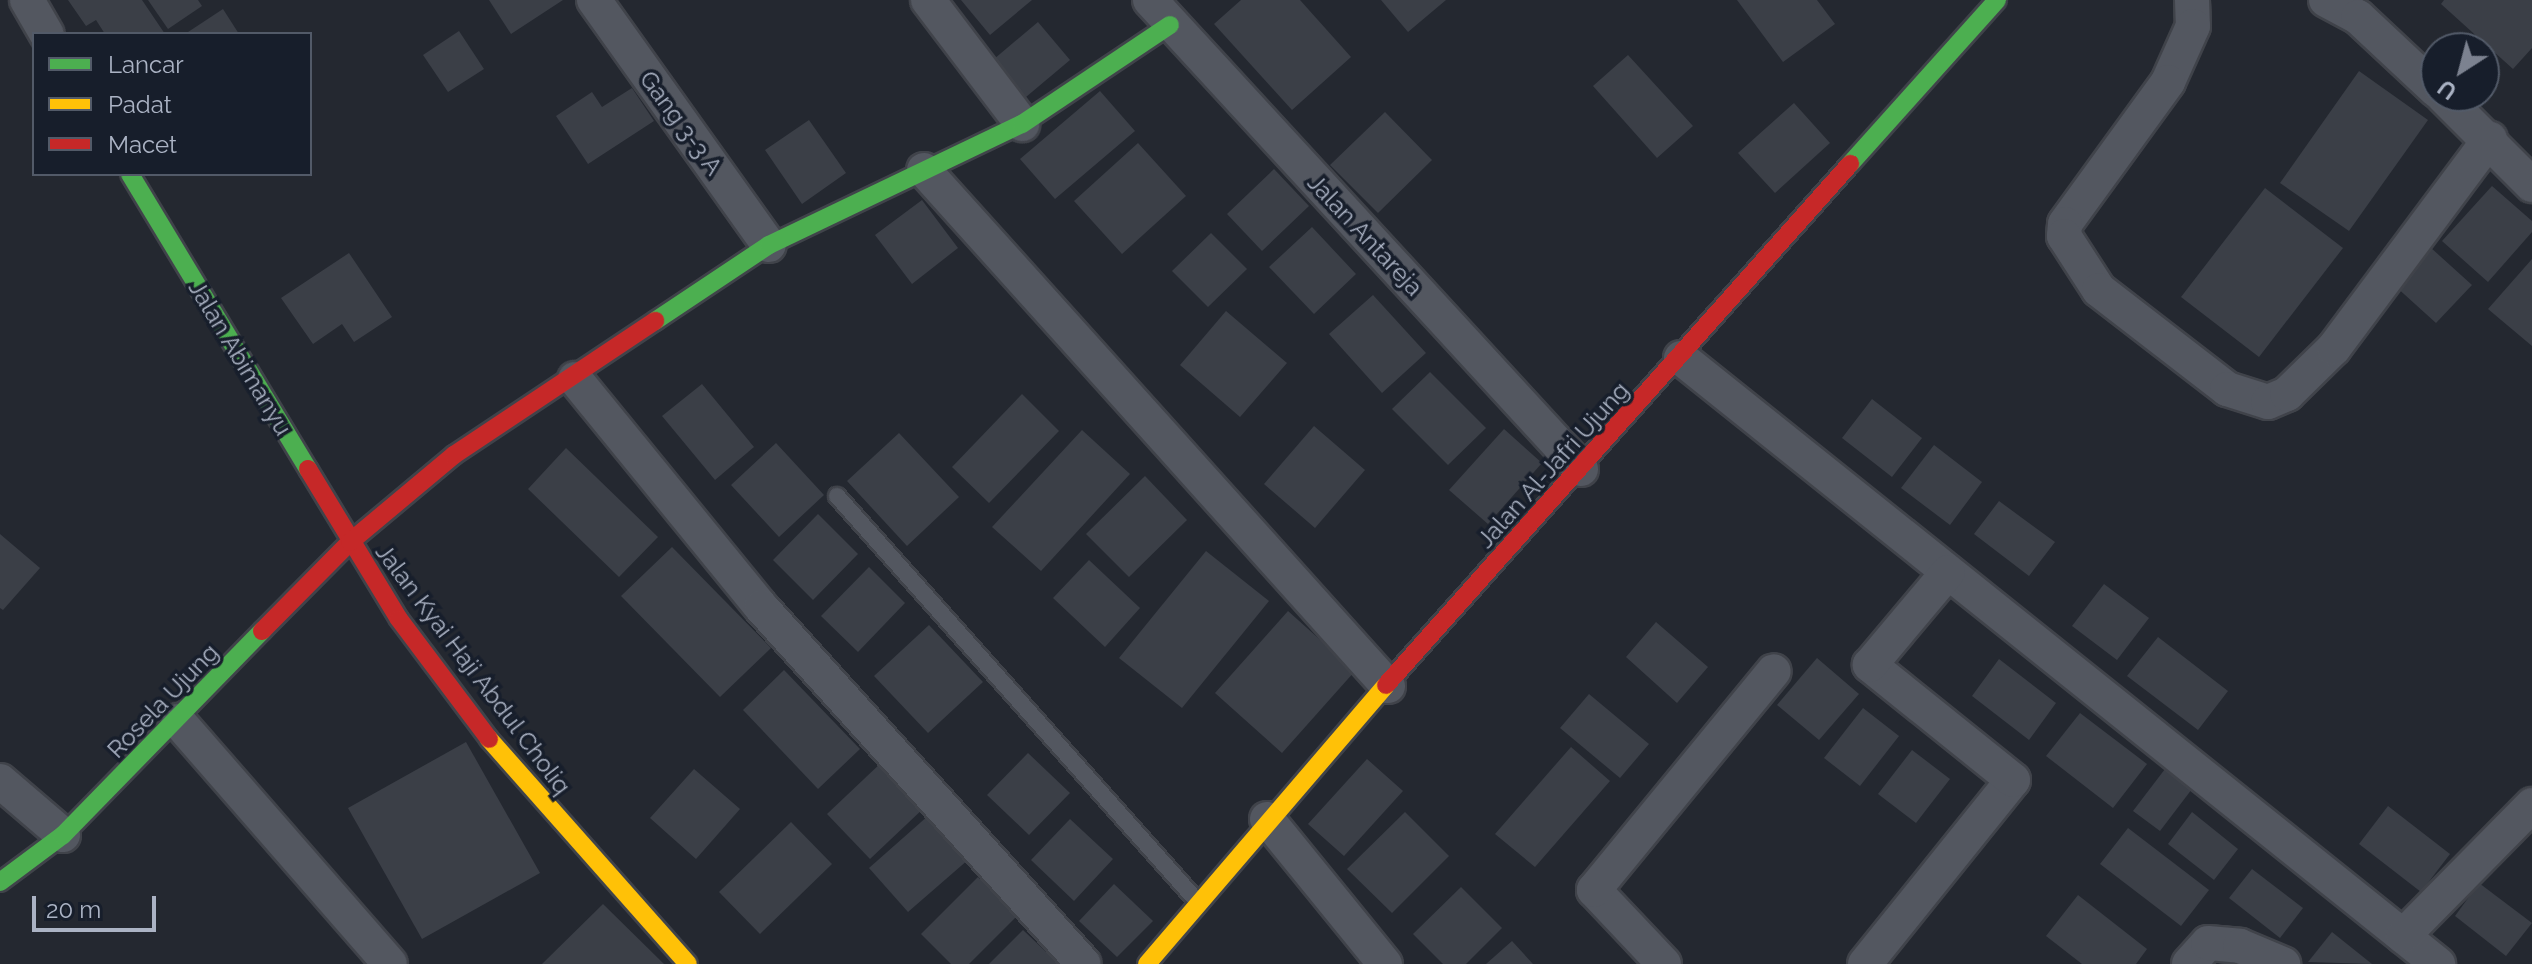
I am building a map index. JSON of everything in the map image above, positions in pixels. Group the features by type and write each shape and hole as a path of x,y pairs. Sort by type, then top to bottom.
{"street":[{"path":"27,0 46,32"},
{"name":"Gang 3-3 A","path":"594,0 769,245"},
{"path":"928,0 1022,124"},
{"name":"Jalan Al-Jafri Ujung","path":"1147,964 1267,819 1997,0"},
{"path":"2192,0 2193,26 2168,82 2065,224 2064,236 2099,290 2227,389 2268,402 2287,394 2334,348 2490,139"},
{"path":"2326,0 2358,17 2420,75"},
{"name":"Rosela Ujung","path":"0,882 63,835 350,542 454,455 575,379 769,245 1022,124 1160,12"},
{"name":"Jalan Antareja","path":"1160,12 1581,469"},
{"path":"2460,112 2532,185"},
{"path":"924,170 1388,686"},
{"name":"Jalan Abimanyu","path":"131,176 350,542"},
{"path":"1681,358 2438,964"},
{"path":"575,379 761,607 1084,964"},
{"name":"Jalan Kyai Haji Abdul Choliq","path":"350,542 524,786 688,964"},
{"path":"1865,964 2013,780 1870,665 1948,572"},
{"path":"1664,964 1594,890 1774,671"},
{"path":"178,721 390,964"},
{"path":"0,781 63,835"},
{"path":"2403,936 2532,805"},
{"path":"1267,819 1385,964"},
{"path":"2189,964 2208,943 2240,946 2283,964"}],"lane":[{"path":"837,496 1198,902"}],"building":[{"path":"68,0 142,0 164,32 104,32 96,20 86,26"},
{"path":"148,0 198,0 202,6 168,29"},
{"path":"489,0 563,0 511,34"},
{"path":"961,0 1032,0 990,35"},
{"path":"1241,0 1300,0 1351,57 1292,110 1214,24"},
{"path":"1381,0 1446,0 1408,32"},
{"path":"1737,0 1817,0 1835,24 1783,62"},
{"path":"2444,0 2532,0 2532,48 2513,69 2500,57 2500,32 2472,32 2441,4"},
{"path":"223,9 238,32 188,32"},
{"path":"1038,22 1070,60 1026,97 994,59"},
{"path":"459,31 484,69 448,92 423,55"},
{"path":"1628,55 1693,126 1657,158 1593,86"},
{"path":"2359,71 2428,120 2349,231 2280,183"},
{"path":"632,88 654,121 588,164 556,116 592,92 602,107"},
{"path":"1100,91 1135,131 1055,199 1020,159"},
{"path":"1794,103 1830,143 1775,193 1738,153"},
{"path":"1385,112 1432,160 1378,213 1330,165"},
{"path":"809,120 846,173 802,204 765,150"},
{"path":"1138,143 1186,196 1122,254 1074,201"},
{"path":"1274,169 1309,206 1262,251 1227,214"},
{"path":"2492,186 2532,221 2532,232 2488,282 2442,241"},
{"path":"2265,188 2343,248 2259,357 2181,297"},
{"path":"922,200 958,248 912,284 875,235"},
{"path":"1312,227 1356,274 1314,314 1269,267"},
{"path":"1211,233 1247,269 1208,307 1172,271"},
{"path":"2430,247 2472,285 2436,323 2394,285"},
{"path":"349,253 392,317 354,342 342,324 313,344 281,298"},
{"path":"2532,259 2532,346 2488,309"},
{"path":"1373,295 1426,353 1382,393 1329,334"},
{"path":"1226,311 1287,363 1240,417 1180,365"},
{"path":"1430,372 1486,428 1448,465 1392,409"},
{"path":"702,384 754,447 715,480 662,416"},
{"path":"1022,394 1059,431 989,503 952,467"},
{"path":"1872,399 1922,438 1892,477 1842,438"},
{"path":"1314,426 1365,470 1315,528 1264,484"},
{"path":"1504,429 1542,463 1488,524 1449,490"},
{"path":"1082,430 1130,474 1041,571 992,527"},
{"path":"899,433 959,497 907,546 847,481"},
{"path":"776,443 824,495 779,537 731,485"},
{"path":"1934,445 1982,482 1950,525 1901,488"},
{"path":"566,448 658,537 619,577 528,489"},
{"path":"1145,476 1187,520 1129,577 1086,534"},
{"path":"1999,501 2055,542 2029,576 1974,534"},
{"path":"818,514 858,554 813,600 773,560"},
{"path":"0,534 40,568 3,610 0,608"},
{"path":"672,547 771,648 720,697 621,596"},
{"path":"1206,551 1269,601 1182,708 1119,658"},
{"path":"1089,560 1140,608 1105,647 1053,598"},
{"path":"869,567 905,603 858,652 821,616"},
{"path":"2104,584 2149,618 2117,660 2072,626"},
{"path":"1288,611 1355,671 1282,753 1215,693"},
{"path":"1656,622 1708,667 1677,703 1626,657"},
{"path":"929,625 983,682 928,733 874,676"},
{"path":"2158,637 2228,691 2198,730 2127,676"},
{"path":"1817,658 1859,694 1819,740 1777,705"},
{"path":"1999,659 2056,703 2029,740 1972,696"},
{"path":"784,670 860,749 818,789 743,710"},
{"path":"1589,694 1649,744 1620,778 1560,728"},
{"path":"1863,708 1899,736 1860,786 1824,758"},
{"path":"2080,713 2147,764 2113,808 2046,756"},
{"path":"466,742 540,873 422,939 348,808"},
{"path":"1571,747 1610,781 1535,867 1495,834"},
{"path":"1912,750 1950,779 1916,823 1878,794"},
{"path":"1028,753 1070,793 1029,835 987,795"},
{"path":"1367,759 1403,791 1344,856 1308,824"},
{"path":"883,761 926,806 870,859 827,814"},
{"path":"694,769 740,809 696,859 650,818"},
{"path":"2165,769 2192,789 2160,831 2133,811"},
{"path":"2388,806 2450,854 2421,892 2359,844"},
{"path":"1405,812 1449,856 1392,913 1347,869"},
{"path":"2192,812 2238,849 2214,880 2168,844"},
{"path":"929,815 969,859 908,912 869,868"},
{"path":"1070,819 1113,859 1074,901 1031,860"},
{"path":"791,822 832,864 760,934 719,892"},
{"path":"2128,828 2209,890 2181,926 2100,864"},
{"path":"2252,869 2303,908 2280,938 2229,898"},
{"path":"978,877 1017,916 969,964 951,964 921,934"},
{"path":"2479,883 2532,923 2506,956 2455,916"},
{"path":"1114,884 1153,921 1117,957 1079,921"},
{"path":"1461,887 1502,928 1466,964 1443,964 1413,934"},
{"path":"2078,895 2147,949 2136,964 2082,964 2046,936"},
{"path":"603,904 664,964 542,964"},
{"path":"1023,930 1059,964 989,964"},
{"path":"2332,932 2372,964 2308,962"},
{"path":"1512,941 1533,964 1486,964"}],"traffic: fast":[{"path":"1850,164 1997,0"},
{"path":"655,321 769,245 1022,124 1170,25"},
{"path":"131,176 308,469"},
{"path":"0,882 63,835 262,631"}],"traffic: slow":[{"path":"1147,964 1386,685"},
{"path":"489,739 688,964"}],"traffic: jam":[{"path":"1386,685 1850,164"},
{"path":"262,631 350,542 454,455 655,321"},
{"path":"308,469 399,619 489,739"}]}
